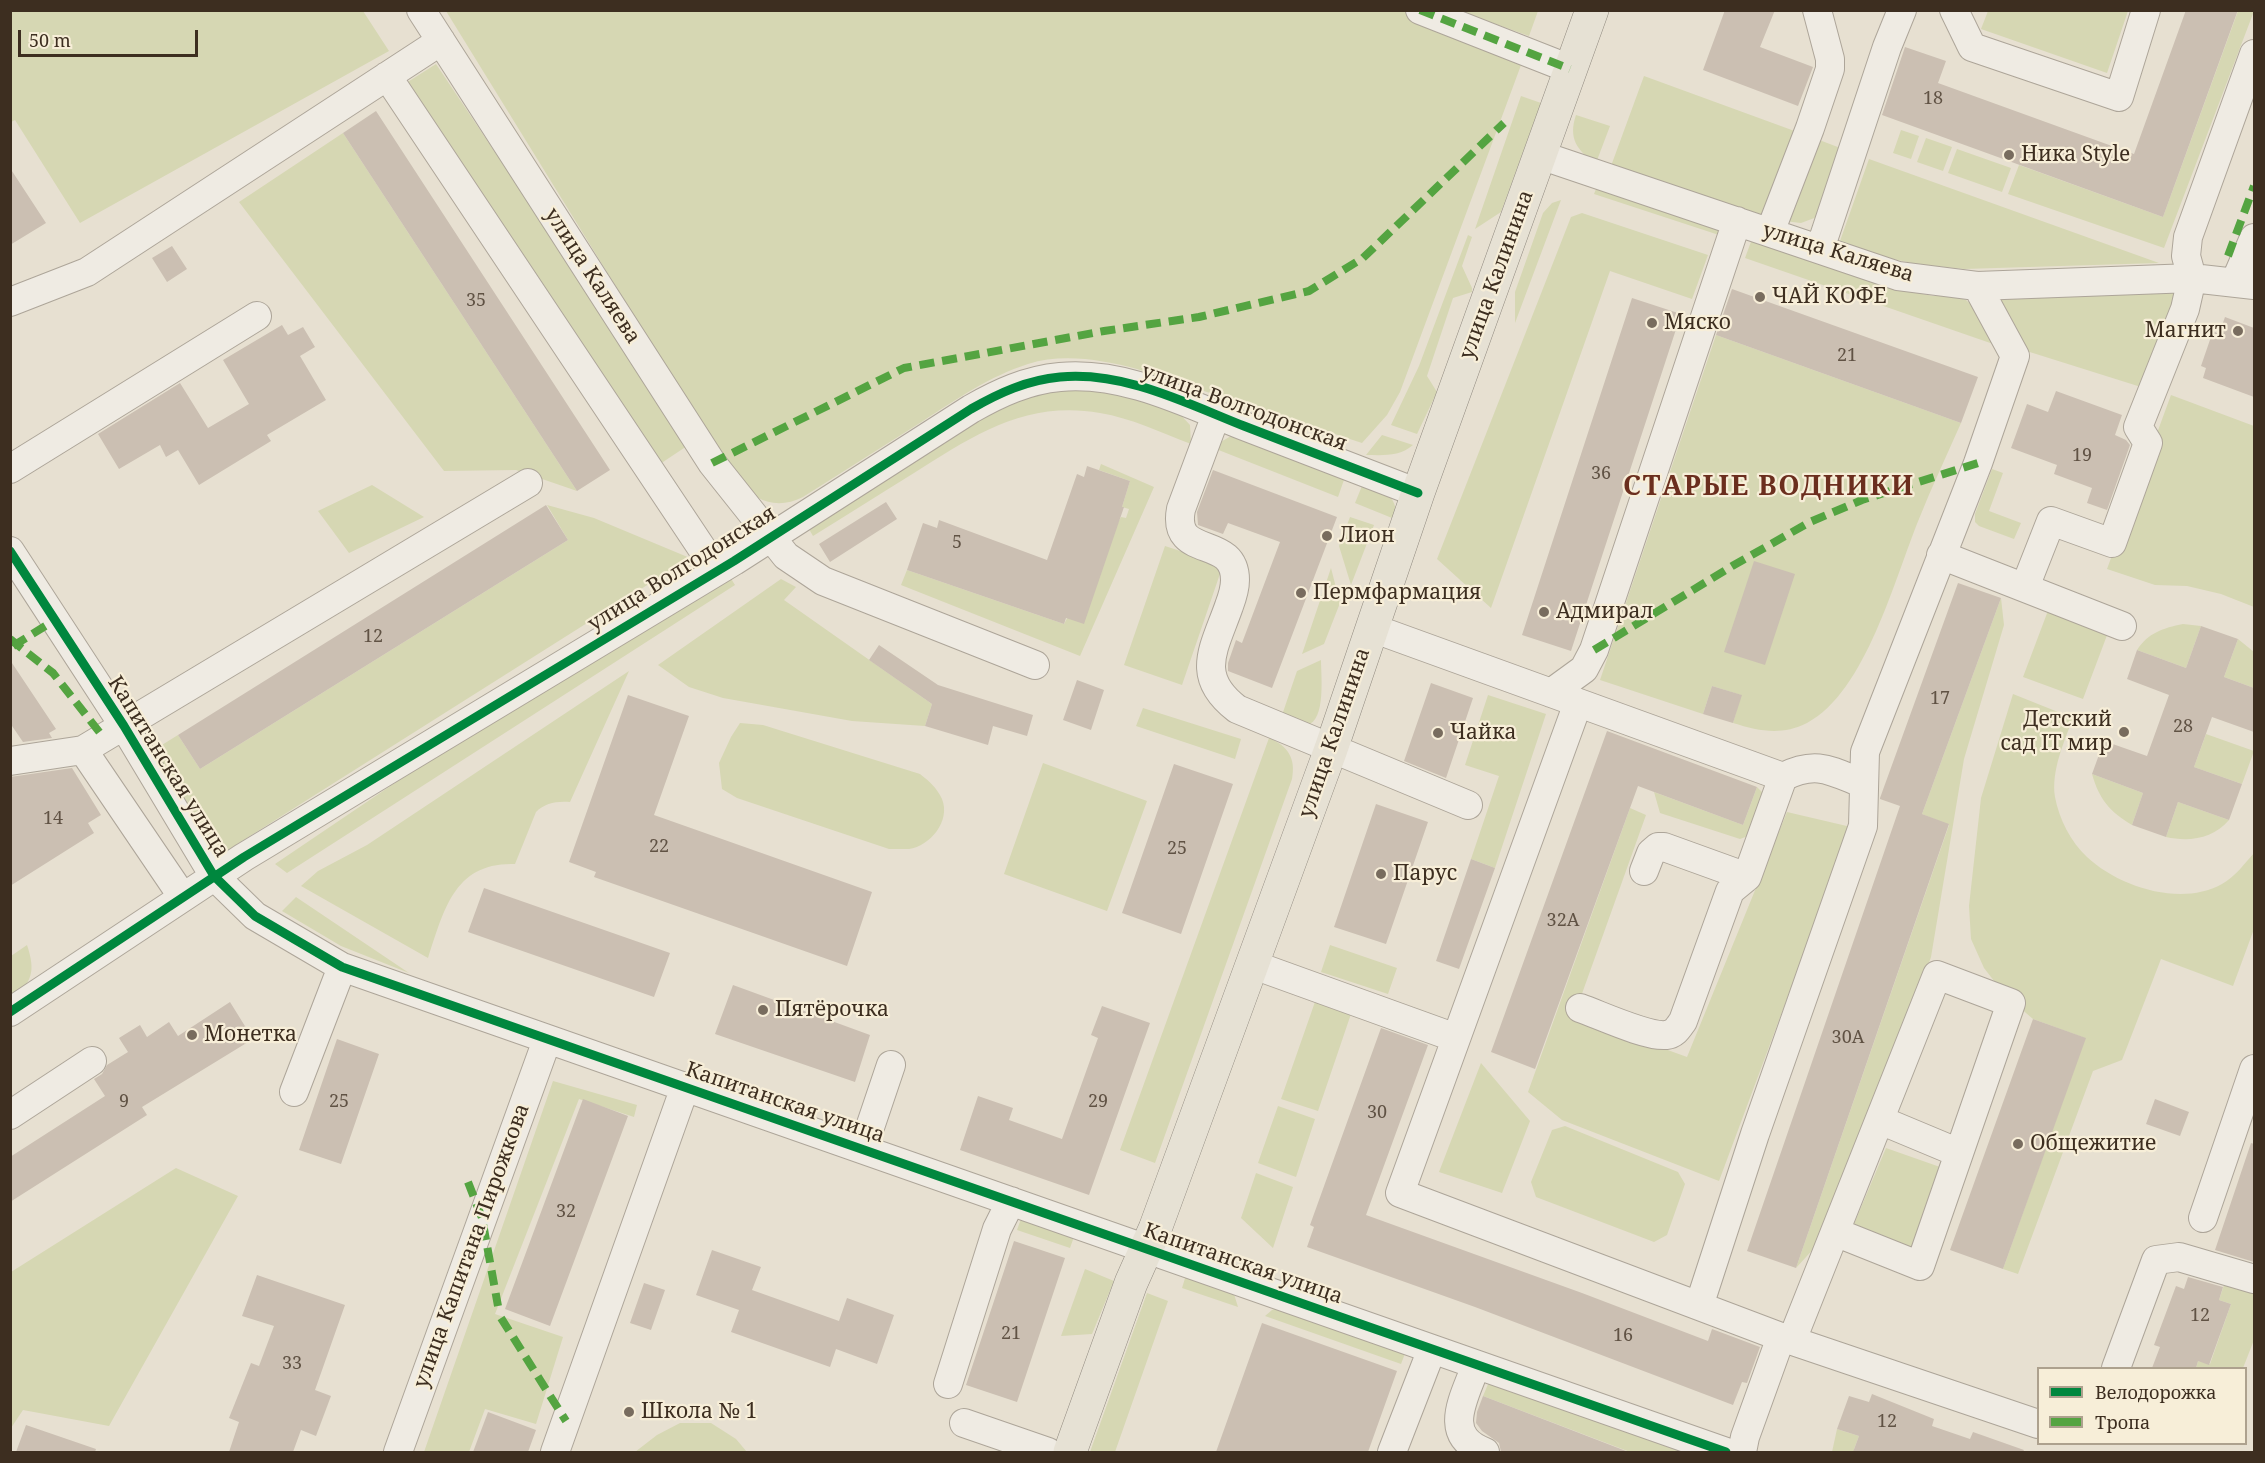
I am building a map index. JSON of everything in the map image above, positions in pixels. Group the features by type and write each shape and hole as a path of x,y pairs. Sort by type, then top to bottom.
{"main road":[{"name":"улица Калинина","path":"1070,1452 1331,749 1418,493 1592,10"}],"street":[{"name":"улица Каляева","path":"421,10 712,463 770,537 793,562 823,581 1035,665"},
{"path":"1420,10 1570,69"},
{"path":"1770,232 1810,129 1830,69 1830,59 1817,10"},
{"path":"1820,249 1887,46 1902,10"},
{"path":"1954,10 1972,47 2119,97 2146,10"},
{"path":"11,299 87,272 441,41"},
{"path":"2025,587 2051,521 2112,543 2148,443 2139,428 2185,309 2192,278 2186,256 2188,237 2254,54"},
{"path":"387,76 717,571"},
{"name":"улица Каляева","path":"1540,155 1898,276 1977,286 2192,278 2245,284"},
{"path":"1551,693 1584,669 1594,650 1737,221"},
{"path":"2245,284 2254,238"},
{"path":"1699,1306 1755,1134 1863,826 1864,752 1978,463 2015,356 1977,286"},
{"path":"10,469 257,316"},
{"name":"улица Волгодонская","path":"10,1012 182,896 717,571 970,409 1000,393 1032,381 1061,377 1091,377 1149,388 1418,493"},
{"path":"1216,415 1181,509 1179,522 1182,532 1189,540 1222,553 1230,560 1235,571 1234,592 1212,656 1210,669 1212,681 1219,692 1237,709 1468,805"},
{"path":"10,761 83,750 528,483"},
{"name":"Капитанская улица","path":"10,551 124,726 214,876 255,916 342,967 1726,1452"},
{"path":"1941,555 2122,626"},
{"path":"1372,628 1783,777 1811,767 1864,784"},
{"path":"1578,703 1400,1193 1786,1338 2037,1424"},
{"path":"83,750 182,896"},
{"path":"1580,1008 1651,1034 1666,1035 1677,1031 1683,1021 1730,891 1747,877 1783,777"},
{"path":"1644,871 1651,853 1658,847 1747,877"},
{"path":"1251,964 1456,1038"},
{"path":"294,1092 342,967"},
{"path":"1742,1452 1786,1338 1835,1232 1937,975 2011,1003 1920,1266 1835,1232"},
{"name":"улица Капитана Пирожкова","path":"398,1452 547,1040"},
{"path":"10,1115 92,1061"},
{"path":"863,1148 891,1065"},
{"path":"2203,1218 2254,1069"},
{"path":"555,1452 685,1087"},
{"path":"1880,1120 1959,1153"},
{"path":"948,1384 998,1229 1011,1201"},
{"path":"2116,1367 2156,1260 2179,1257 2254,1279"},
{"path":"1392,1452 1431,1349"},
{"path":"1476,1365 1458,1423 1465,1441 1472,1448 1485,1452"},
{"path":"964,1423 1048,1452"}],"green space":[{"path":"11,10 363,11 389,51 80,223 15,120 11,122"},
{"path":"1399,10 1524,57 1400,392 1387,415 1362,443 1137,369 1082,359 1055,359 1028,364 987,382 961,396 803,497 785,503 760,499 737,483 446,11"},
{"path":"1988,10 2128,11 2107,73 1981,29"},
{"path":"1459,11 1538,11 1529,36"},
{"path":"2238,11 2254,11 2164,248 2008,194 2019,165 2163,217"},
{"path":"436,64 690,444 657,466 403,85"},
{"path":"1644,76 1800,133 1766,217 1611,166"},
{"path":"1521,96 1541,103 1501,212 1475,229"},
{"path":"1576,115 1610,126 1596,163 1579,149 1576,143 1573,131"},
{"path":"1901,130 1919,136 1911,159 1893,153"},
{"path":"343,133 577,491 516,470 444,471 239,202"},
{"path":"1814,138 1843,149 1817,217 1801,223 1784,221"},
{"path":"1926,138 1952,147 1943,171 1917,162"},
{"path":"1957,149 2011,168 2002,192 1948,173"},
{"path":"1869,159 2159,263 1964,269 1916,264 1875,255 1840,241"},
{"path":"1598,184 1716,224 1722,236 1594,194"},
{"path":"1561,200 1515,323 1515,292 1543,213 1552,203"},
{"path":"1582,213 1708,255 1692,299 1610,271 1491,608 1437,559 1571,217"},
{"path":"1468,235 1472,237 1462,266 1472,292 1453,298 1427,376 1437,392 1417,434 1391,425 1419,366"},
{"path":"1752,239 1894,288 1933,296 1954,296 1966,300 1977,310 1996,345 1745,258"},
{"path":"2179,284 2141,387 2017,348 1997,294"},
{"path":"1716,335 1961,423 1924,507 1889,601 1862,660 1846,686 1828,708 1807,723 1788,730 1761,730 1733,723 1741,695 1712,686 1703,714 1600,680"},
{"path":"1104,388 1178,412 1190,425 1191,444 1112,415 1073,410 1024,416 980,434 958,446 813,536 806,524 999,407 1043,390"},
{"path":"2171,395 2254,426 2254,607 2221,594 2187,586 2155,585 2107,569"},
{"path":"1382,435 1413,445 1402,452 1366,455"},
{"path":"1231,436 1345,477 1338,497 1216,449 1219,443"},
{"path":"1101,464 1154,487 1080,656 901,585 907,570 1064,624 1121,517 1126,518 1129,509 1122,507 1130,481 1099,470"},
{"path":"1992,469 2003,473 1989,511 2021,523 2014,539 1979,526 1975,522 1975,514"},
{"path":"1364,481 1388,494 1394,504 1397,520 1355,503"},
{"path":"372,485 424,517 349,553 318,511"},
{"path":"547,505 594,518 690,558 212,860 149,753 178,735 200,769 568,540"},
{"path":"1350,517 1374,525 1351,585 1339,546"},
{"path":"1165,546 1223,565 1182,685 1124,665"},
{"path":"1331,568 1340,603 1324,644 1302,654"},
{"path":"728,574 735,585 287,873 275,864 417,768"},
{"path":"781,579 796,587 784,600 932,704 925,726 852,721 723,698 689,687 658,665"},
{"path":"2001,598 2004,625 1964,759 1931,957 1894,1065 1817,1245 1796,1268 1949,825 1922,814"},
{"path":"2049,608 2109,630 2083,699 2023,677"},
{"path":"2183,624 2201,626 2186,668 2137,650 2146,639 2157,632"},
{"path":"2238,639 2254,652 2254,688 2224,677"},
{"path":"1321,660 1320,707 1313,722 1307,725 1297,725 1280,721 1297,671"},
{"path":"629,671 570,802 551,803 536,812 515,864 494,865 478,871 465,880 446,907 428,958 301,886 318,871 367,845"},
{"path":"2013,694 2073,718 2057,767 2055,797 2066,830 2081,851 2100,868 2133,885 2151,890 2188,894 2206,891 2227,881 2254,853 2254,929 2233,986 2161,959 2122,1060 2093,1071 2018,1274 2003,1269 2085,1038 2033,1019 2005,995 1984,968 1971,939 1969,906 1981,798"},
{"path":"1488,695 1546,714 1495,868 1471,859 1499,776 1465,765"},
{"path":"1143,708 1241,739 1235,759 1136,726"},
{"path":"740,723 763,725 920,774 933,785 942,799 944,816 941,824 931,838 917,847 889,849 737,798 722,789 719,763"},
{"path":"2206,734 2254,751 2242,784 2194,767"},
{"path":"1269,738 1286,749 1289,754 1293,765 1292,779 1155,1163 1120,1150"},
{"path":"1043,763 1147,801 1107,911 1004,874"},
{"path":"2092,774 2143,793 2132,825 2106,804"},
{"path":"1757,787 1763,797 1748,836 1740,839 1660,813 1654,792 1743,825"},
{"path":"2178,802 2229,820 2208,835 2192,839 2166,837"},
{"path":"1630,808 1646,815 1574,1016 1687,1057 1787,812 1851,827 1719,1181 1562,1120 1528,1092"},
{"path":"296,897 409,973 341,946 282,911"},
{"path":"27,945 31,962 30,976 24,988 11,1001 11,956"},
{"path":"1330,945 1397,968 1388,994 1321,972"},
{"path":"1316,999 1352,1011 1318,1111 1281,1099"},
{"path":"1481,1063 1530,1121 1502,1193 1439,1172"},
{"path":"553,1081 637,1105 634,1117 579,1099 495,1314 563,1337 536,1424 485,1409 469,1452 424,1452"},
{"path":"1278,1106 1315,1119 1296,1177 1258,1163"},
{"path":"1565,1126 1678,1172 1685,1184 1667,1235 1654,1242 1536,1197 1531,1182 1552,1130"},
{"path":"1886,1148 1940,1167 1912,1248 1854,1224"},
{"path":"176,1168 238,1196 109,1426 23,1410 11,1428 11,1272"},
{"path":"1256,1173 1293,1187 1273,1248 1241,1218"},
{"path":"1022,1216 1075,1234 1070,1248 1017,1230"},
{"path":"1085,1269 1114,1281 1092,1334 1061,1336"},
{"path":"1186,1275 1234,1294 1238,1307 1182,1288"},
{"path":"2226,1279 2254,1289 2254,1340 2243,1367 2196,1367 2198,1361 2210,1364 2231,1304 2219,1300"},
{"path":"1147,1293 1168,1301 1115,1452 1090,1452"},
{"path":"1278,1308 1406,1351 1401,1364 1265,1316"},
{"path":"1492,1375 1710,1452 1630,1452 1483,1396"},
{"path":"680,1423 711,1423 736,1439 747,1452 635,1452 657,1435"},
{"path":"1837,1429 1859,1436 1854,1449 1862,1452 1832,1452"}],"building":[{"path":"1725,10 1775,10 1760,47 1813,67 1798,106 1703,70"},
{"path":"2186,10 2238,10 2163,217 1882,115 1905,47 1946,61 1938,83 2134,154"},
{"path":"376,111 610,470 577,491 343,133"},
{"path":"10,168 46,223 10,245"},
{"path":"172,246 187,269 167,282 152,258"},
{"path":"1732,289 1978,377 1961,423 1716,335"},
{"path":"1632,298 1681,314 1571,651 1522,635"},
{"path":"2225,317 2254,328 2254,397 2203,378 2206,368 2201,366 2213,331 2219,334"},
{"path":"282,325 288,335 303,327 315,347 300,356 326,400 267,435 271,441 199,485 178,450 166,457 160,445 119,469 98,434 180,383 208,428 249,404 223,360"},
{"path":"2056,391 2122,415 2115,435 2126,440 2130,445 2107,510 2087,503 2092,488 2054,474 2057,465 2011,448 2027,404 2048,412"},
{"path":"1087,466 1130,481 1122,507 1124,507 1084,624 1066,618 1064,624 907,570 923,523 937,528 939,520 1047,560 1077,474 1084,477"},
{"path":"1213,470 1337,517 1272,688 1228,671 1228,663 1236,640 1242,643 1280,542 1228,523 1223,534 1198,525 1197,512"},
{"path":"886,502 897,519 830,562 819,544"},
{"path":"546,505 568,540 200,769 178,735"},
{"path":"1754,561 1795,574 1765,665 1724,652"},
{"path":"1958,583 2001,598 1922,814 1949,824 1796,1268 1747,1251 1900,806 1880,798"},
{"path":"2201,626 2238,639 2224,677 2254,688 2254,732 2212,717 2194,767 2242,784 2229,820 2178,802 2166,837 2132,825 2143,793 2092,774 2104,741 2147,756 2169,695 2127,679 2137,650 2186,668"},
{"path":"879,645 938,685 1033,715 1027,736 993,726 988,745 925,726 932,704 869,660"},
{"path":"10,660 56,729 49,733 52,738 23,742 10,723"},
{"path":"1077,680 1104,690 1091,730 1063,720"},
{"name":"Чайка","path":"1431,683 1473,698 1446,778 1404,761"},
{"path":"1712,686 1742,695 1733,723 1703,714"},
{"path":"628,695 689,716 654,815 872,892 847,966 594,877 596,872 569,862"},
{"path":"1607,731 1757,787 1743,825 1638,786 1535,1069 1491,1052"},
{"path":"1174,764 1233,784 1181,934 1122,913"},
{"path":"72,768 101,815 88,823 94,833 10,886 10,777"},
{"name":"Парус","path":"1376,804 1428,822 1386,944 1334,927"},
{"path":"1471,859 1495,868 1459,969 1436,961"},
{"path":"484,888 670,953 654,997 468,932"},
{"name":"Пятёрочка","path":"733,985 870,1035 855,1082 715,1034"},
{"path":"230,1002 253,1039 142,1107 147,1115 10,1202 10,1157 105,1096 94,1079 102,1074 107,1065 128,1052 119,1038 140,1025 147,1037 169,1022 178,1036"},
{"path":"1102,1006 1150,1023 1089,1195 960,1150 978,1096 1013,1108 1009,1120 1062,1139 1098,1038 1091,1035"},
{"name":"Общежитие","path":"2033,1019 2086,1038 2003,1269 1950,1250"},
{"path":"1381,1028 1428,1045 1366,1215 1708,1341 1712,1329 1760,1347 1747,1383 1742,1382 1733,1405 1475,1307 1307,1247 1314,1227 1310,1225"},
{"path":"337,1039 379,1054 341,1164 299,1150"},
{"path":"583,1099 628,1116 550,1326 505,1309"},
{"path":"2155,1099 2189,1112 2180,1136 2146,1124"},
{"path":"2251,1143 2254,1144 2254,1262 2215,1250"},
{"path":"1014,1241 1065,1258 1017,1402 966,1385"},
{"path":"712,1250 761,1267 752,1290 839,1321 847,1298 894,1315 877,1364 836,1349 830,1367 731,1332 739,1310 696,1295"},
{"path":"257,1275 345,1305 315,1390 331,1396 316,1436 301,1430 293,1452 229,1452 239,1422 229,1418 251,1363 259,1366 274,1326 242,1316"},
{"path":"2188,1277 2223,1287 2219,1300 2231,1304 2209,1365 2198,1361 2196,1367 2152,1367 2160,1347 2154,1345 2176,1286 2184,1289"},
{"path":"644,1283 665,1290 651,1330 630,1323"},
{"path":"1262,1323 1397,1371 1368,1452 1216,1452"},
{"path":"1872,1394 1934,1419 1932,1426 1970,1439 1973,1432 2024,1450 2023,1452 1853,1452 1859,1436 1837,1429 1849,1396 1869,1402"},
{"path":"1483,1396 1626,1452 1501,1452 1499,1443 1482,1431 1476,1423"},
{"path":"488,1412 536,1430 528,1452 473,1452"},
{"path":"26,1425 96,1449 95,1452 16,1452"}],"marked path":[{"path":"1420,10 1570,69"},
{"path":"712,463 904,368 1104,331 1199,317 1309,291 1363,258 1504,123"},
{"path":"2228,256 2254,186"},
{"path":"1594,650 1810,522 1862,500 1978,463"},
{"path":"13,646 55,620"},
{"path":"10,639 53,673 104,738"},
{"path":"468,1182 482,1218 498,1306"},
{"path":"501,1318 566,1421"}],"cycle path":[{"path":"10,1012 244,857 734,561 971,409 1014,388 1036,381 1084,376 1131,384 1177,399 1418,493"},
{"path":"10,551 124,726 214,876 255,916 342,967 1726,1452"}],"place":[{"name":"Ника Style","path":"2009,155"},
{"name":"ЧАЙ КОФЕ","path":"1760,297"},
{"name":"Мяско","path":"1652,323"},
{"name":"Магнит","path":"2238,331"},
{"name":"Лион","path":"1327,536"},
{"name":"Пермфармация","path":"1301,593"},
{"name":"Адмирал","path":"1544,612"},
{"name":"Детский сад IT мир","path":"2124,732"},
{"name":"Чайка","path":"1438,733"},
{"name":"Парус","path":"1381,874"},
{"name":"Пятёрочка","path":"763,1010"},
{"name":"Монетка","path":"192,1035"},
{"name":"Общежитие","path":"2018,1144"},
{"name":"Школа № 1","path":"629,1412"}],"district":[{"name":"СТАРЫЕ ВОДНИКИ","path":"1769,487"}]}
